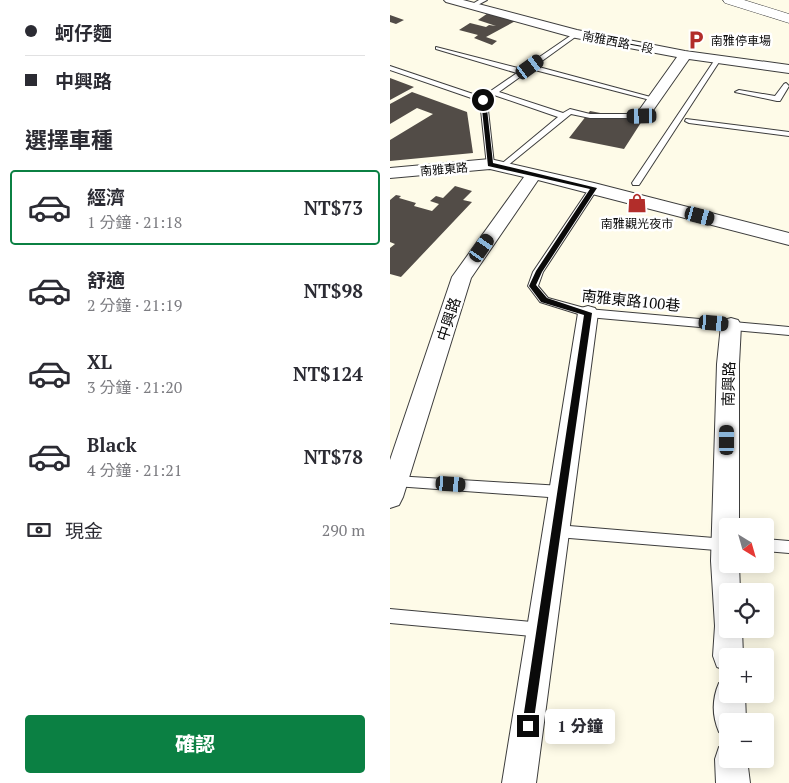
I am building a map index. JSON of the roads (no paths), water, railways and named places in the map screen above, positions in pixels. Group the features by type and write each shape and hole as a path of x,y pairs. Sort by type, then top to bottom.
{"street":[{"name":"南雅西路一段","path":"450,0 576,34 685,55 789,69"},
{"path":"730,0 789,19"},
{"path":"642,116 685,55"},
{"name":"南雅東路","path":"390,173 496,166 594,188 789,239"},
{"name":"中興路","path":"393,489 462,277 534,174"},
{"path":"519,783 588,313"},
{"name":"南興路","path":"727,518 728,364 732,325"},
{"path":"732,768 733,783"}],"lane":[{"path":"472,6 484,0"},
{"path":"483,100 576,34"},
{"path":"438,48 523,72"},
{"path":"636,184 718,59"},
{"path":"530,67 654,99"},
{"path":"390,68 483,100"},
{"path":"777,99 786,85"},
{"path":"739,92 789,101"},
{"path":"494,93 563,116"},
{"path":"483,100 496,166 570,111 590,116 642,116"},
{"path":"689,121 789,134"},
{"name":"南雅東路100巷","path":"594,188 538,272 533,286 544,300 588,313 789,331"},
{"name":"中興路","path":"393,489 562,492"},
{"path":"557,531 719,544"},
{"path":"774,546 789,547"},
{"path":"390,616 542,630"}],"place":[{"name":"南雅停車場","path":"696,40"},
{"name":"南雅觀光夜市","path":"637,203"}]}
